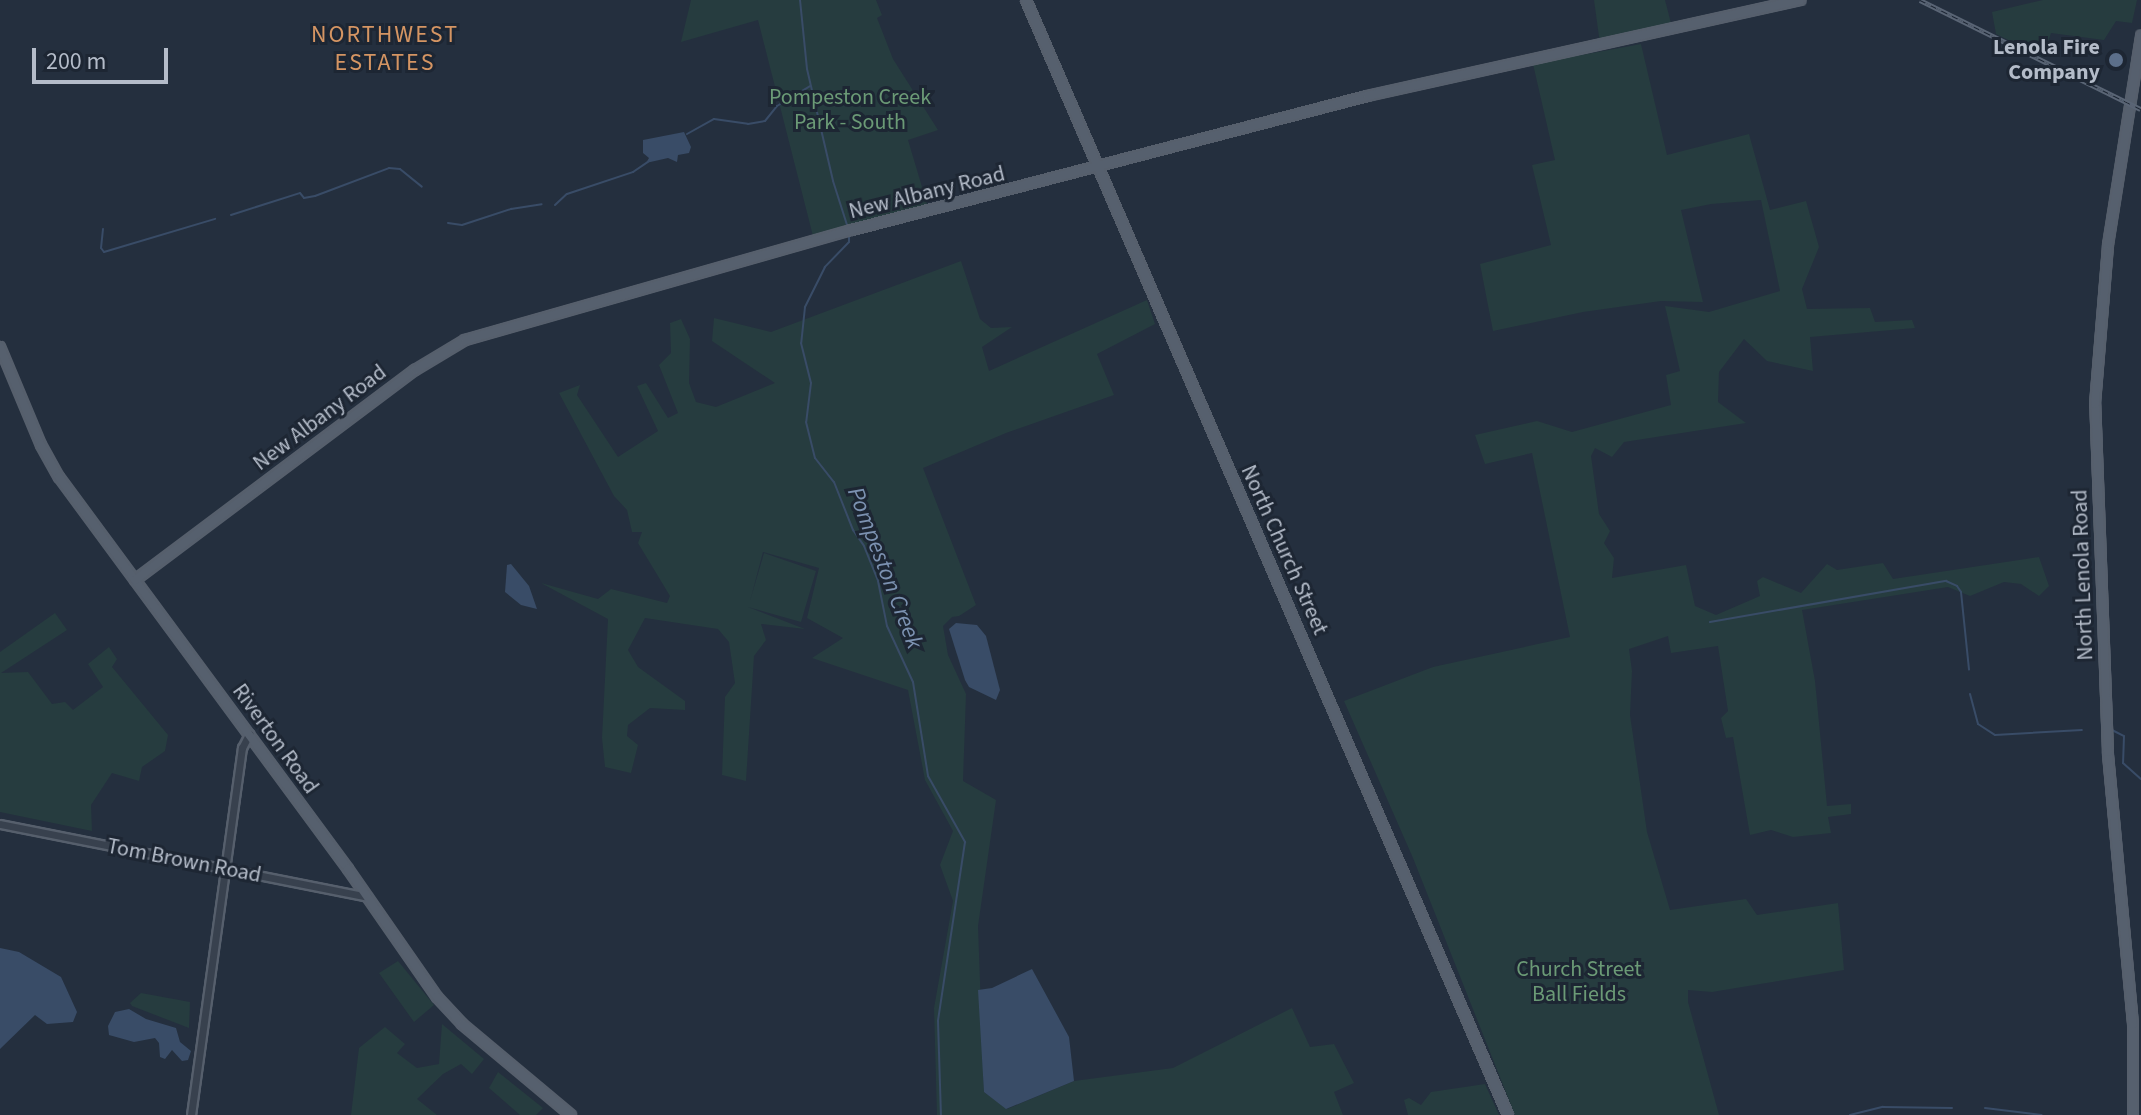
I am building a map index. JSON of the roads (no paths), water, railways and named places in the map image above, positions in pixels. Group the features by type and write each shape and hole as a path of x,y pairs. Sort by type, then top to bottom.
{"main road":[{"name":"North Church Street","path":"1026,0 1508,1115"},
{"name":"New Albany Road","path":"135,580 455,344 852,230 1418,83 1800,0"},
{"name":"North Lenola Road","path":"2133,1115 2133,1024 2107,740 2095,404 2108,245 2141,36"},
{"name":"Riverton Road","path":"0,347 51,465 449,1010 571,1115"}],"street":[{"path":"191,1115 242,748 249,734"},
{"name":"Tom Brown Road","path":"0,824 367,897"}],"water":[{"path":"684,132 691,147 689,153 678,155 677,162 668,158 646,163 649,158 643,153 643,140"},
{"path":"511,564 529,586 537,609 521,605 505,592 507,565"},
{"path":"956,623 977,625 986,636 1000,690 996,700 969,687 965,680 949,629"},
{"path":"0,948 19,952 61,977 77,1012 73,1022 47,1024 35,1015 0,1049"},
{"path":"1032,969 1069,1037 1074,1081 1006,1109 984,1092 978,990 992,988"},
{"path":"129,1009 146,1019 176,1028 180,1042 191,1051 188,1060 182,1061 172,1050 165,1059 160,1057 159,1043 155,1038 134,1042 109,1035 108,1026 115,1012"}],"waterway":[{"name":"Pompeston Creek","path":"800,0 807,69 833,181 848,228"},
{"path":"687,134 714,119 748,124 765,121 777,106 810,86"},
{"path":"555,205 567,194 633,172 648,162"},
{"path":"231,215 300,193 304,198 315,196 389,168 400,169 422,187"},
{"path":"448,223 462,225 511,209 542,204"},
{"path":"103,229 101,248 104,252 215,219"},
{"name":"Pompeston Creek","path":"849,234 849,242 825,267 805,307 801,343 811,383 806,422 815,458 834,482 853,530 864,546 878,581 887,626 913,682 928,776 965,842 938,1021 941,1115"},
{"path":"1710,622 1946,581 1957,586 1961,592 1969,670"},
{"path":"1970,694 1978,724 1995,735 2082,730"},
{"path":"2112,730 2124,736 2123,763 2141,779"},
{"path":"1850,1115 1883,1107 1952,1108"},
{"path":"1985,1108 2042,1115"}],"railway":[{"path":"1920,0 2141,109"}],"place":[{"name":"Lenola Fire Company","path":"2116,60"}],"district":[{"name":"NORTHWEST ESTATES","path":"385,49"}],"park label":[{"name":"Pompeston Creek Park - South","path":"850,110"},
{"name":"Church Street Ball Fields","path":"1579,982"}]}
